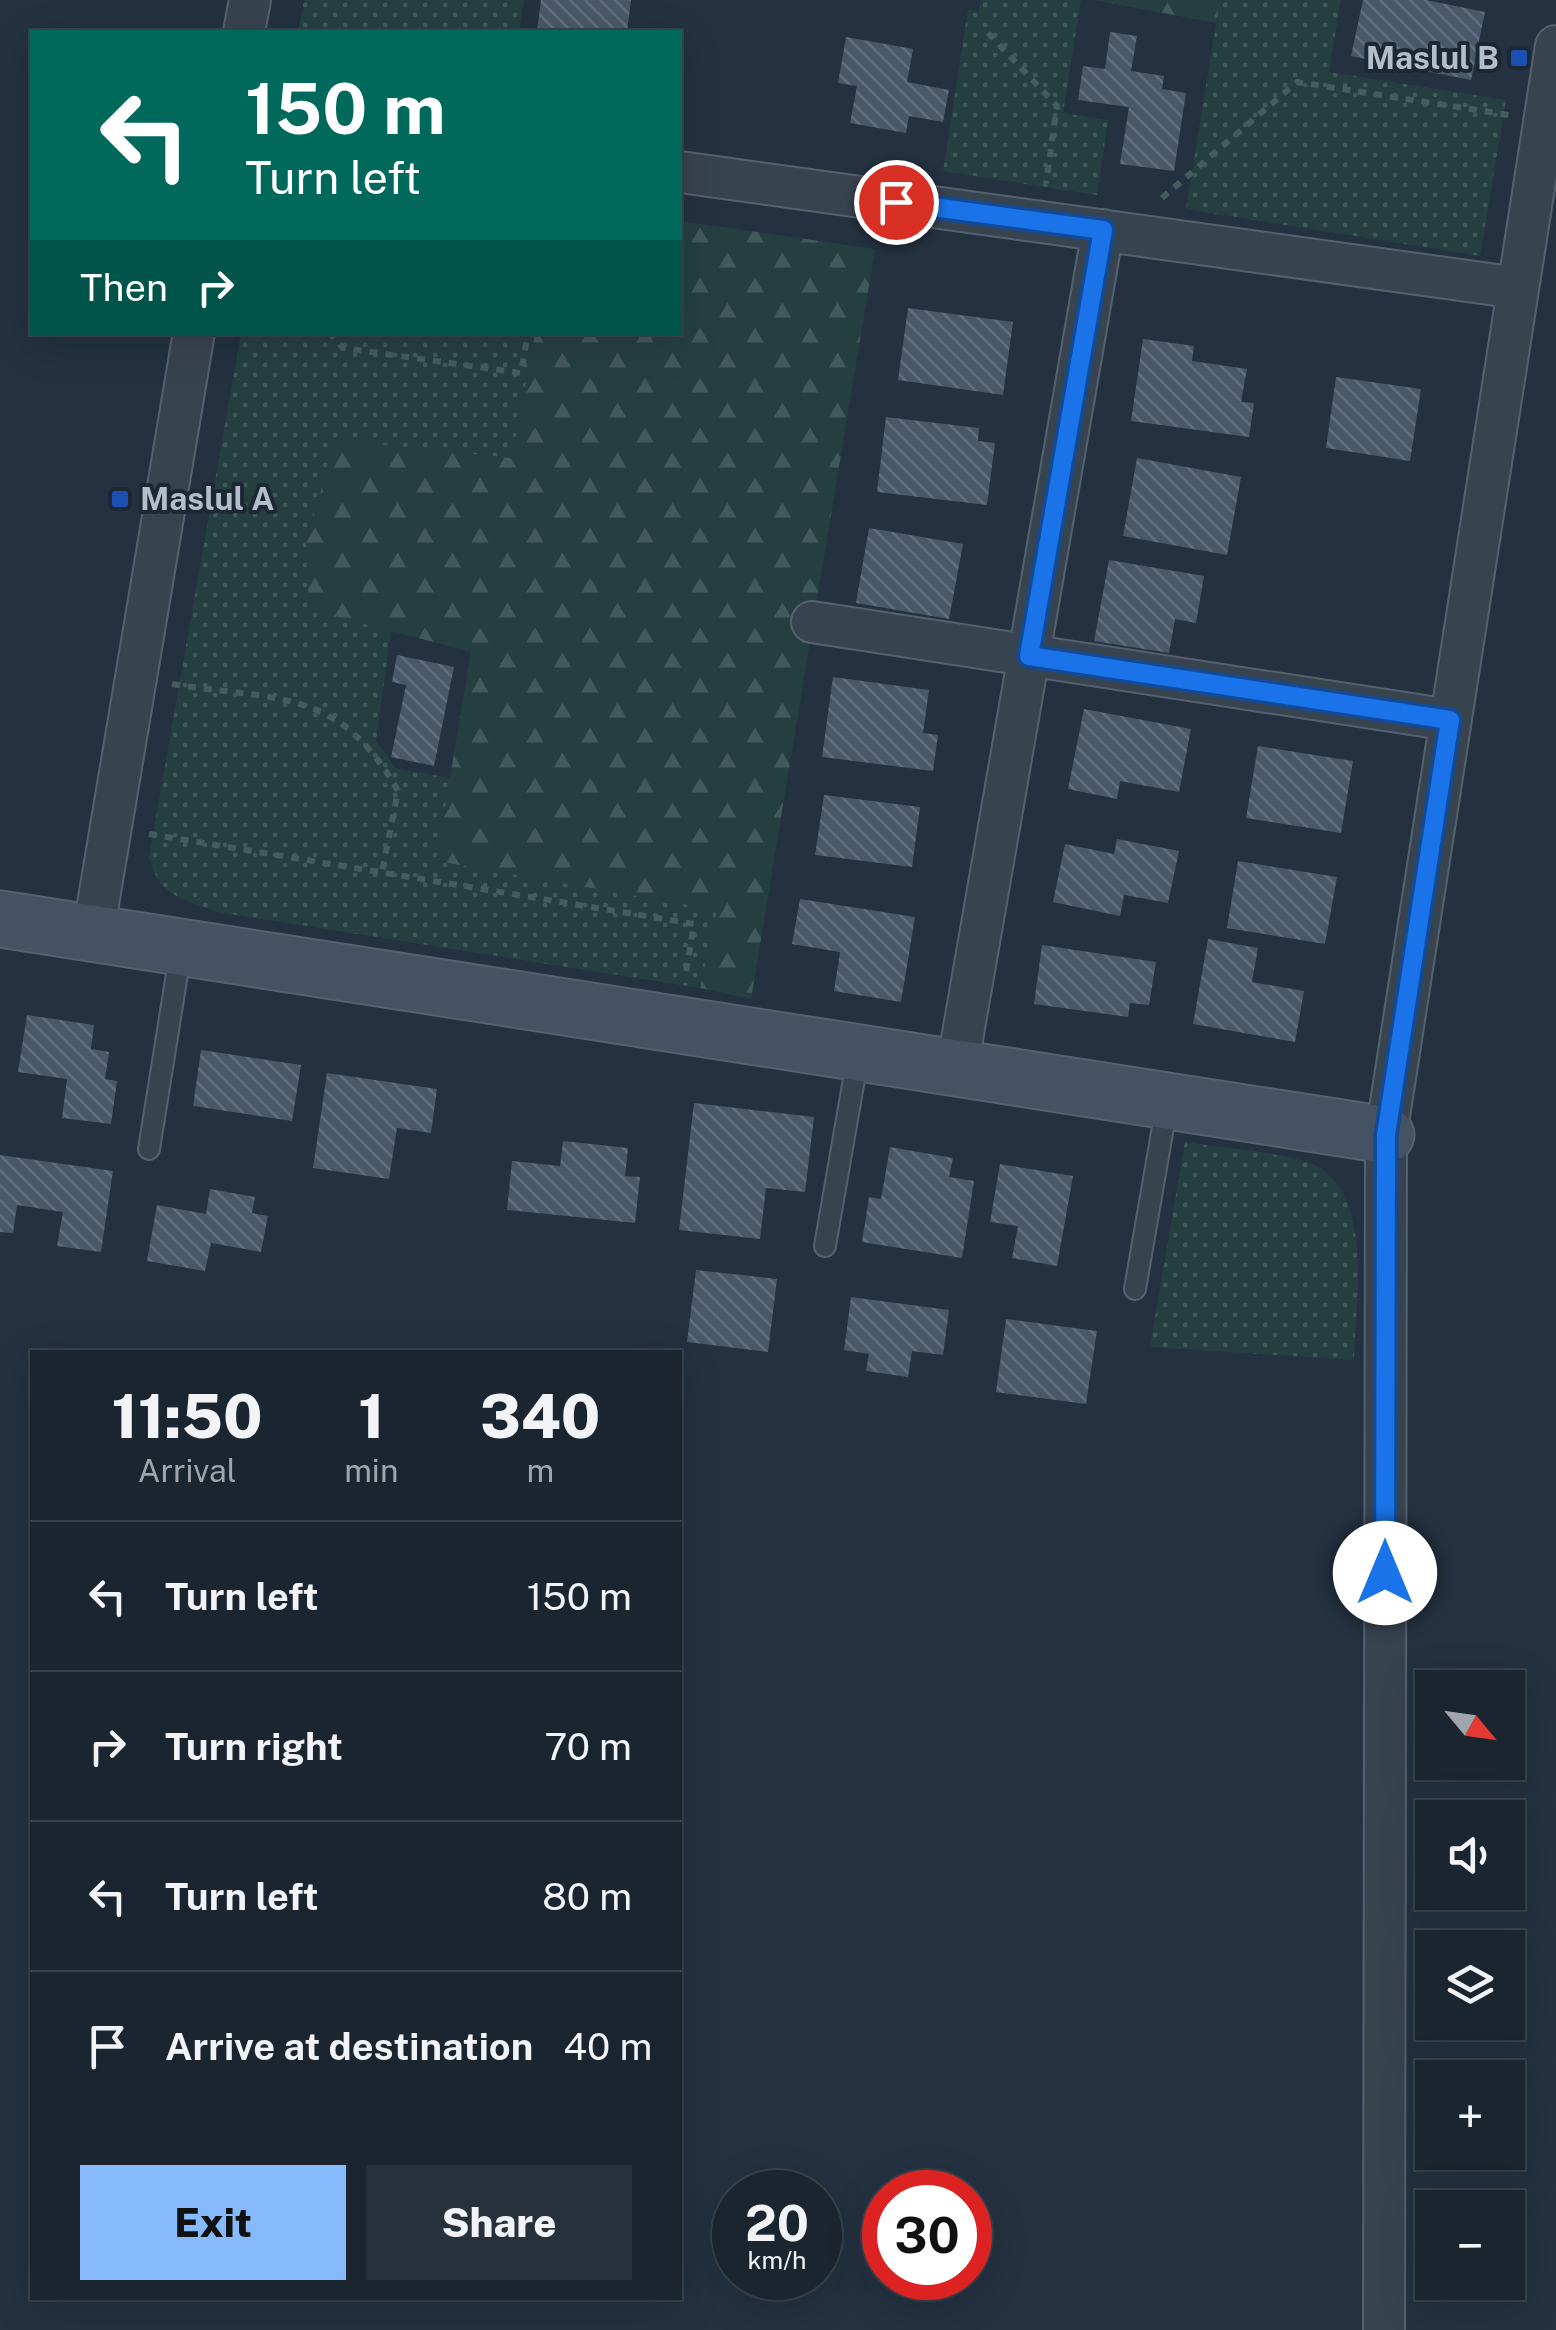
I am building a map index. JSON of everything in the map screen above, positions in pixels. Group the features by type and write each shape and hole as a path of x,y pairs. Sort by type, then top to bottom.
{"street":[{"path":"244,30 250,0"},
{"path":"1384,2330 1386,1135 1556,46"},
{"path":"682,172 1518,288"},
{"path":"957,1068 1029,656 1112,232"},
{"path":"93,934 193,335"},
{"path":"812,622 1450,720"},
{"path":"1,919 1386,1135"}],"lane":[{"path":"0,928 1,919"},
{"path":"148,1149 181,948"},
{"path":"826,1246 858,1053"},
{"path":"1134,1289 1168,1100"}],"path":[{"path":"988,33 1057,106 1041,222"},
{"path":"1112,232 1298,82 1544,120"},
{"path":"331,335 342,348 522,373 528,335"},
{"path":"136,679 309,706 333,715 360,736 398,791 382,872"},
{"path":"111,827 694,924 677,1024"}],"green space":[{"path":"304,0 524,0 519,30 298,30"},
{"path":"981,0 1081,0 1063,113 1108,120 1097,195 943,171 968,10 979,11"},
{"path":"1093,0 1220,0 1217,23"},
{"path":"1220,0 1341,0 1329,72 1506,100 1480,256 1186,209"},
{"path":"682,221 875,249 751,999 700,988 716,910 436,861 471,652 308,609 306,543 335,440 512,458 535,335 682,335"},
{"path":"241,335 535,335 512,458 335,440 306,542 308,609 391,631 376,741 395,768 450,778 436,861 717,910 700,988 217,912 166,888 149,857"},
{"path":"1185,1142 1300,1160 1325,1172 1341,1191 1352,1216 1357,1245 1354,1360 1150,1347"}],"building":[{"path":"541,0 631,0 627,30 537,30"},
{"path":"1363,0 1426,0 1485,12 1471,80 1351,56"},
{"path":"1110,32 1137,36 1131,71 1164,76 1162,89 1186,93 1174,171 1120,164 1129,107 1078,100 1083,66 1105,69"},
{"path":"846,37 913,49 907,82 949,90 943,122 909,116 906,133 850,123 857,86 838,83"},
{"path":"908,308 1013,322 1003,395 898,380"},
{"path":"1143,339 1194,346 1192,361 1247,369 1241,402 1254,403 1249,437 1131,421"},
{"path":"1336,377 1421,389 1410,461 1326,448"},
{"path":"886,417 979,428 978,441 995,443 987,505 877,492"},
{"path":"1137,458 1241,477 1227,555 1123,536"},
{"path":"869,528 963,544 949,619 856,603"},
{"path":"1109,560 1204,576 1196,623 1175,619 1169,653 1094,641"},
{"path":"397,655 454,667 434,766 391,757 406,685 392,682"},
{"path":"833,677 929,690 923,733 938,735 933,771 822,757"},
{"path":"1084,709 1191,729 1179,792 1120,781 1117,799 1068,789"},
{"path":"1258,746 1353,761 1341,833 1246,818"},
{"path":"824,795 920,807 912,867 815,855"},
{"path":"1117,839 1179,851 1168,903 1124,895 1120,916 1053,902 1065,844 1114,854"},
{"path":"1238,861 1337,877 1325,944 1227,928"},
{"path":"800,899 915,917 901,1002 834,991 840,952 792,944"},
{"path":"1208,939 1258,948 1252,982 1304,991 1295,1042 1193,1024"},
{"path":"1042,945 1156,962 1149,1005 1130,1003 1128,1017 1034,1004"},
{"path":"27,1015 94,1025 91,1049 109,1052 105,1079 117,1081 111,1124 62,1118 67,1079 18,1072"},
{"path":"201,1050 301,1065 292,1121 193,1106"},
{"path":"327,1073 437,1089 431,1133 397,1128 389,1179 313,1168"},
{"path":"694,1103 814,1117 805,1192 766,1188 760,1239 679,1230"},
{"path":"563,1141 628,1148 625,1176 640,1177 635,1223 507,1210 512,1161 560,1166"},
{"path":"890,1147 953,1158 949,1177 974,1181 962,1258 862,1242 869,1197 881,1199"},
{"path":"0,1155 113,1171 101,1252 57,1246 63,1212 17,1205 13,1233 0,1232"},
{"path":"1000,1164 1073,1176 1057,1266 1012,1258 1018,1226 990,1222"},
{"path":"210,1189 255,1197 252,1213 268,1216 261,1252 211,1243 205,1271 147,1261 157,1205 206,1214"},
{"path":"696,1270 777,1279 768,1352 687,1342"},
{"path":"851,1297 949,1310 943,1355 912,1351 908,1377 866,1371 869,1354 844,1350"},
{"path":"1006,1319 1097,1331 1086,1404 996,1392"}],"place":[{"name":"Maslul B","path":"1519,58"},
{"name":"Maslul A","path":"120,499"}],"route":[{"path":"896,202 1103,230 1029,656 1450,720 1386,1135 1385,1573"}]}
